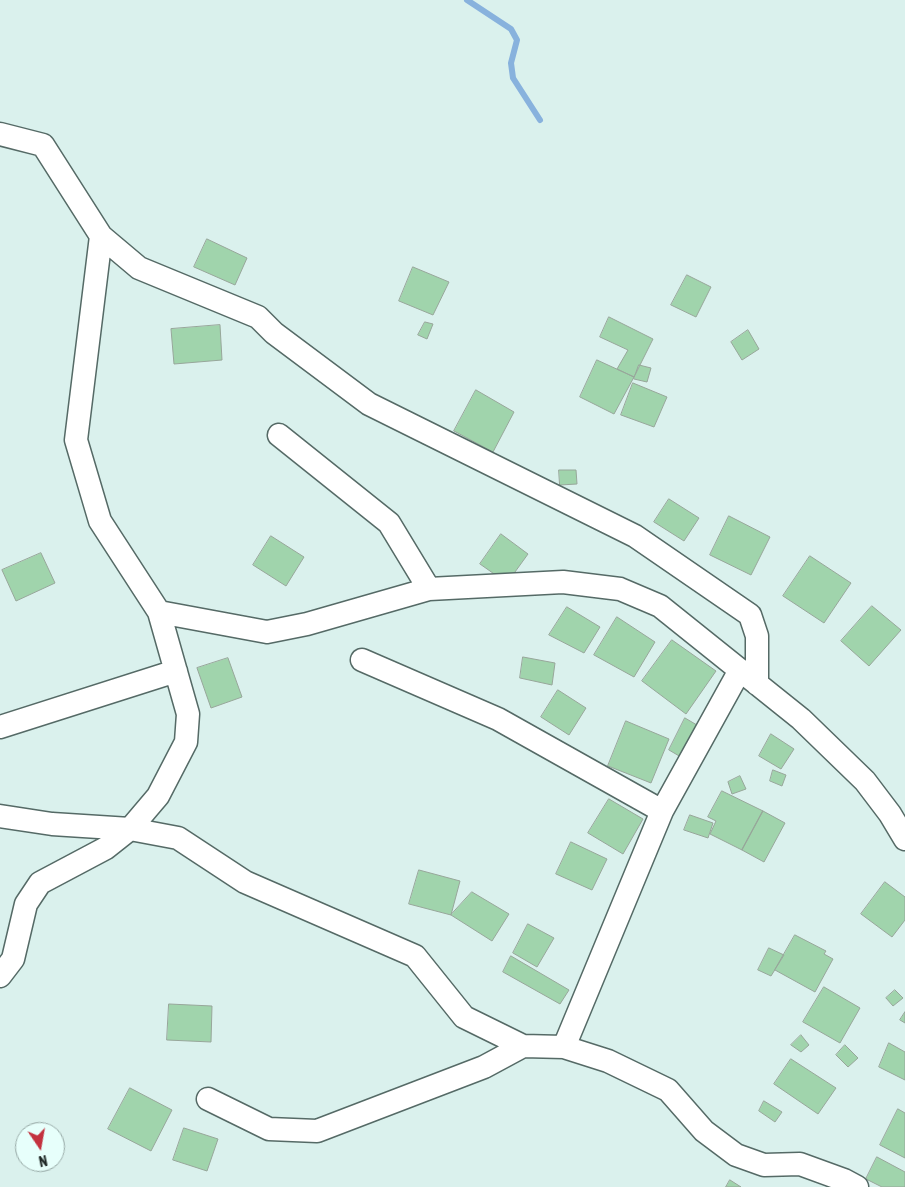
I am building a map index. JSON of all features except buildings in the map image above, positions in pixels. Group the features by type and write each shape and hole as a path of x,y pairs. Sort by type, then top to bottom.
{"street":[{"path":"0,134 43,144 101,236 140,268 258,317 274,333 369,404 635,536 750,615 757,636 748,677 662,811 564,1047"},
{"path":"0,976 13,959 26,904 40,883 106,848 130,829 158,796 186,742 188,714 159,612 100,521 76,440 101,236"},
{"path":"279,435 389,523 429,589"},
{"path":"159,612 267,632 307,624 429,589 563,582 620,589 660,606 801,719 865,780 890,814 905,839"},
{"path":"362,660 498,719 662,811"},
{"path":"0,727 176,671"},
{"path":"0,816 52,824 130,829 178,838 245,882 415,956 464,1018 523,1046 564,1047 608,1061 668,1090 704,1131 736,1156 764,1165 800,1164 844,1180 856,1187"},
{"path":"208,1099 270,1129 318,1131 484,1067 523,1046"}],"waterway":[{"path":"467,0 511,29 517,40 511,63 513,78 540,120"}]}
